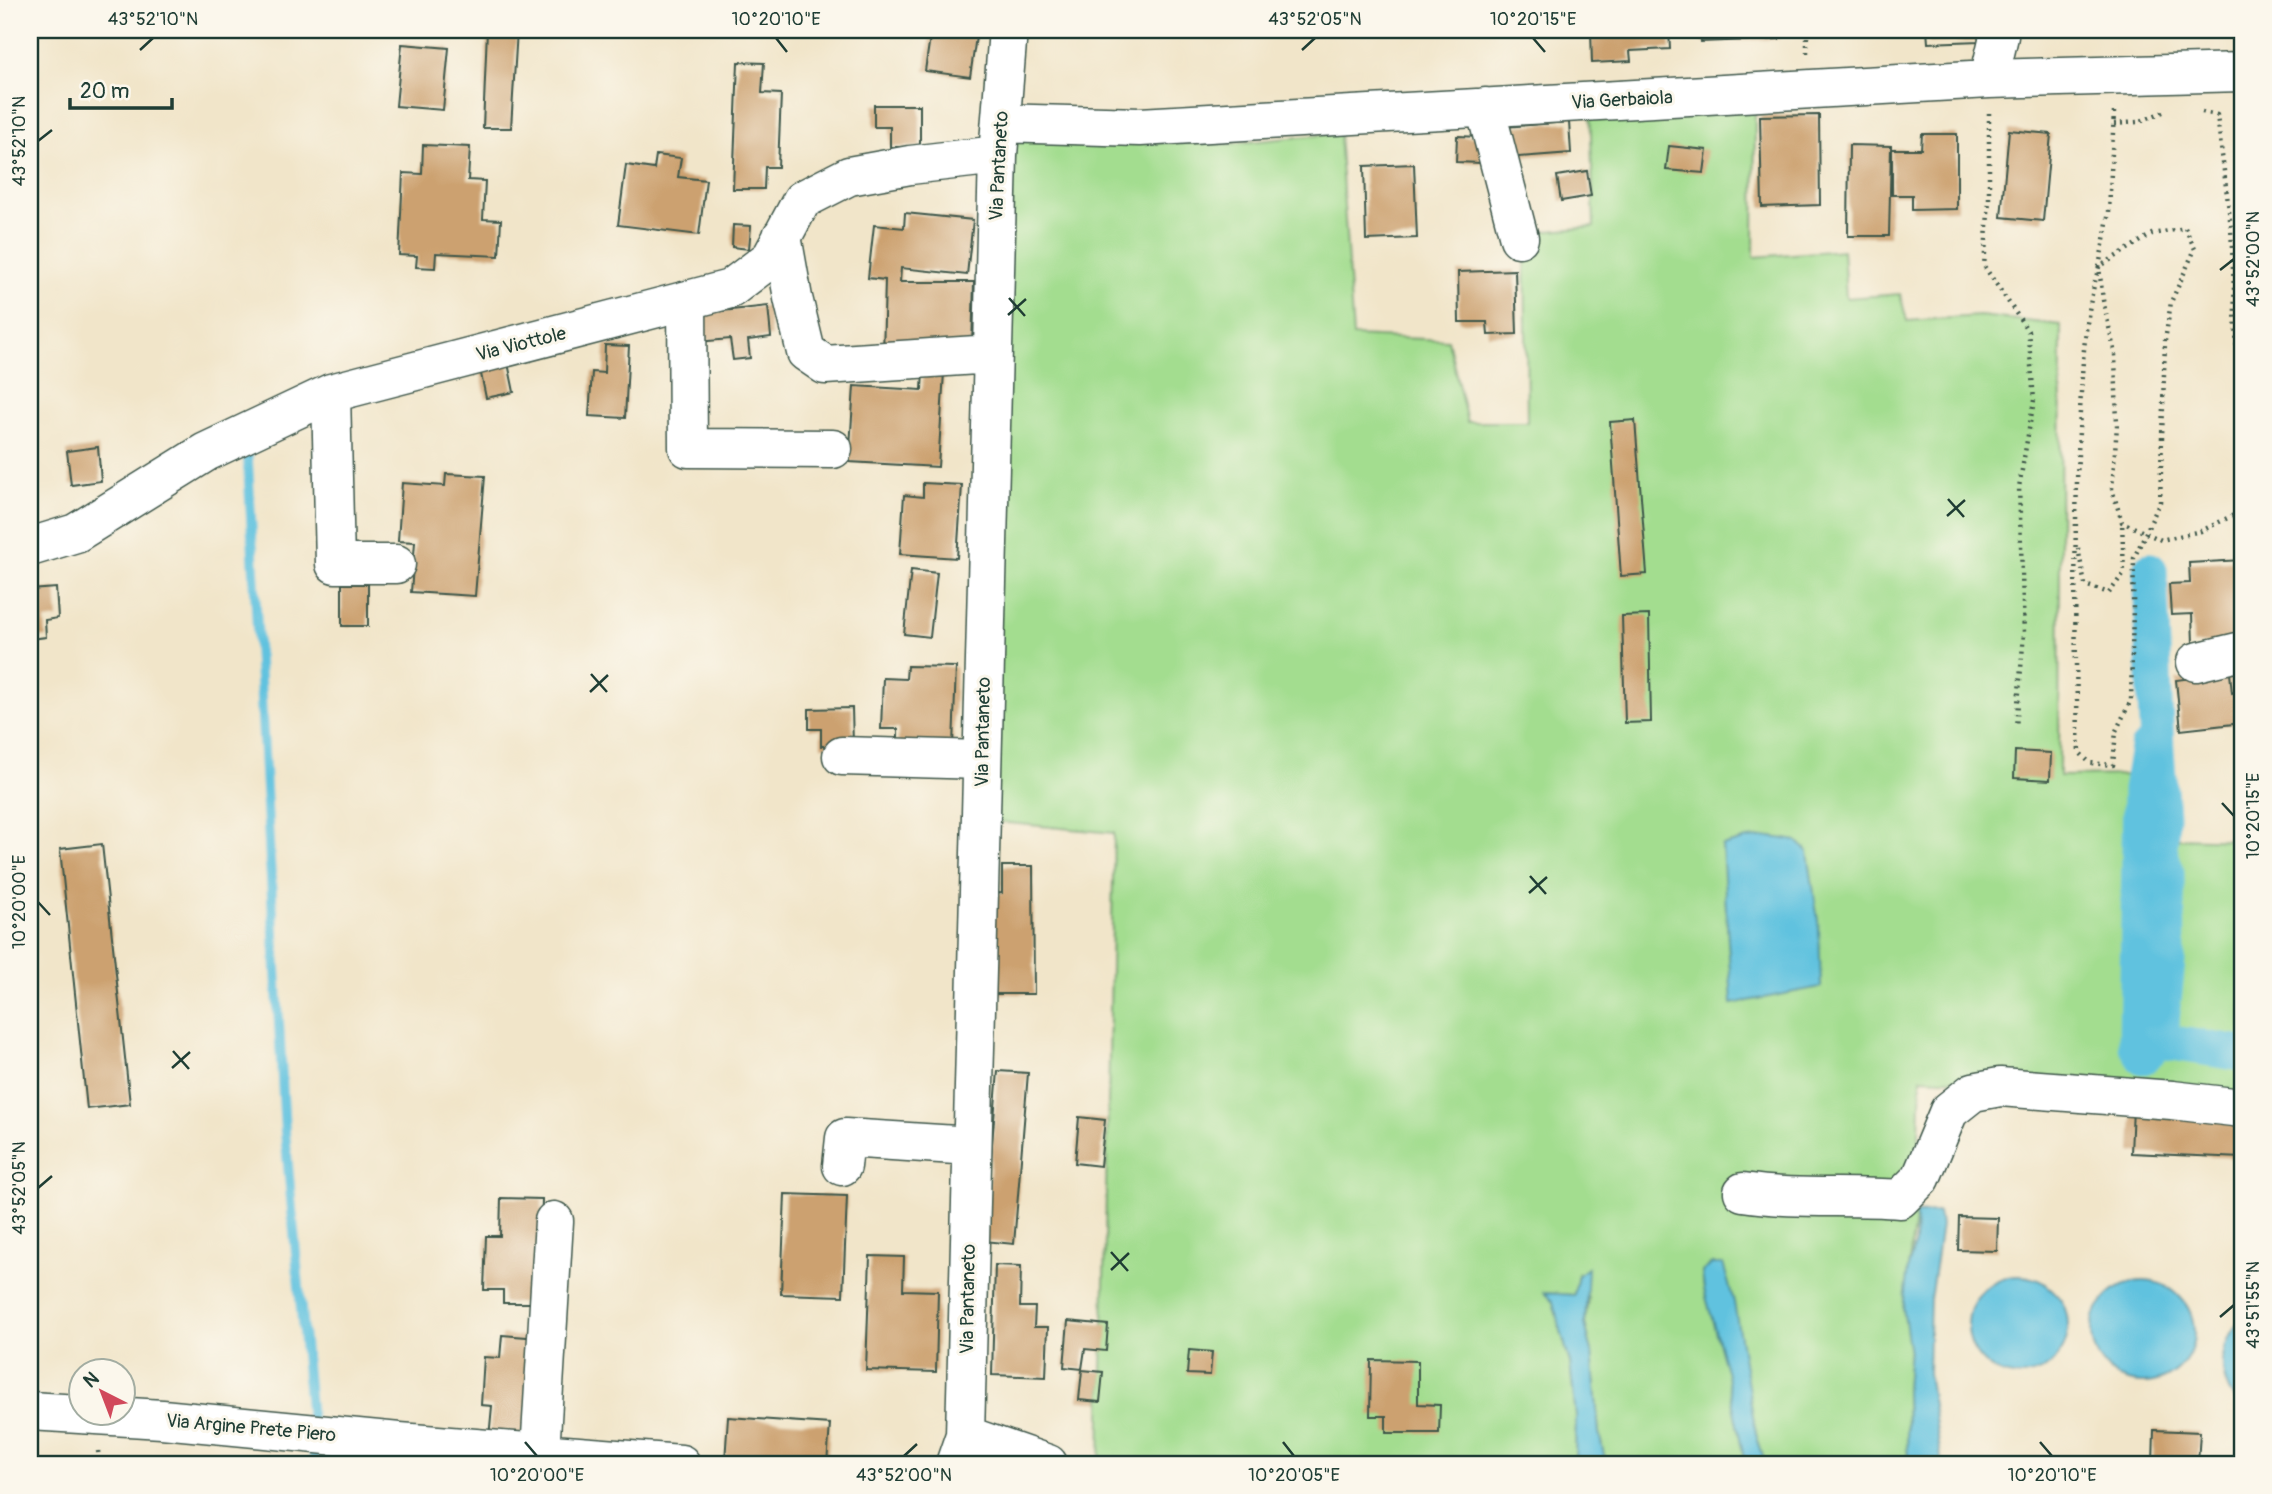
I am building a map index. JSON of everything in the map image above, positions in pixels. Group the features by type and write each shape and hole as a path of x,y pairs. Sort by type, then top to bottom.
{"street":[{"name":"Via Pantaneto","path":"960,1450 972,1146 992,354 1000,139 1008,30"},
{"path":"1989,79 1999,36"},
{"name":"Via Gerbaiola","path":"1000,139 1140,127 1989,79 2242,72"},
{"path":"1485,107 1519,238"},
{"name":"Via Viottole","path":"30,547 76,533 206,452 331,393 730,289 771,258 802,200 849,176 910,166 1000,139"},
{"path":"782,236 806,352 825,365 992,354"},
{"path":"687,301 688,448 833,449"},
{"path":"331,393 335,564 396,564"},
{"path":"2196,662 2242,651"},
{"path":"842,756 982,760"},
{"path":"1743,1192 1778,1198 1860,1196 1900,1199 1921,1178 1949,1111 1973,1092 2000,1087 2242,1108"},
{"path":"842,1166 845,1138 972,1146"},
{"path":"540,1453 554,1221"},
{"name":"Via Argine Prete Piero","path":"30,1411 162,1419 623,1462 681,1464"},
{"path":"960,1450 1048,1464"}],"path":[{"path":"1989,79 1989,200 1984,266 2028,331 2034,400 2019,486 2024,632 2016,727"},
{"path":"2191,110 2217,115 2231,227 2242,457"},
{"path":"2099,267 2152,234 2185,229 2195,249 2171,302 2165,341 2160,502 2134,558 2131,700 2116,731 2113,765 2090,763 2078,752 2075,658 2076,537 2083,363 2091,294 2109,212 2113,124 2137,122 2167,111"},
{"path":"2076,537 2085,585 2109,593 2124,573 2122,522 2112,489 2117,426 2115,354 2099,267"},
{"path":"2122,522 2161,540 2201,531 2242,511"}],"green space":[{"path":"1755,103 1754,257 1843,250 1846,298 1900,294 1907,321 1980,316 2061,325 2059,776 2138,775 2141,837 2242,840 2242,1093 1921,1078 1916,1213 1908,1268 1908,1464 1765,1464 1756,1434 1723,1264 1712,1264 1702,1272 1704,1289 1727,1371 1745,1464 1606,1464 1599,1433 1592,1352 1585,1323 1588,1298 1578,1275 1574,1295 1545,1293 1553,1302 1570,1363 1576,1416 1575,1464 1110,1464 1100,1461 1114,833 987,821 1013,139 1228,144 1339,133 1353,336 1448,340 1467,422 1527,422 1525,233 1594,227 1590,105"}],"water":[{"path":"1772,837 1797,841 1808,852 1819,928 1821,987 1732,1004 1722,846 1747,839"},
{"path":"1939,1212 1941,1225 1930,1300 1928,1373 1942,1464 1908,1464 1906,1392 1909,1347 1903,1308 1908,1268 1915,1243 1916,1213"},
{"path":"1712,1264 1723,1264 1734,1302 1756,1434 1765,1464 1745,1464 1726,1371 1704,1289 1702,1272"},
{"path":"1588,1268 1585,1324 1592,1352 1599,1433 1606,1464 1575,1464 1576,1416 1570,1363 1553,1302 1544,1293 1574,1295 1578,1275"},
{"path":"2018,1276 2046,1284 2060,1298 2068,1326 2060,1354 2046,1368 2018,1376 1990,1368 1976,1354 1968,1326 1976,1298 1990,1284"},
{"path":"2143,1281 2163,1285 2179,1296 2190,1312 2194,1332 2190,1352 2179,1368 2163,1379 2143,1383 2123,1379 2107,1368 2096,1352 2092,1332 2096,1312 2107,1296 2123,1285"},
{"path":"2242,1318 2242,1408 2228,1386 2223,1363 2228,1340"}],"building":[{"path":"487,30 517,30 511,128 483,128"},
{"path":"931,30 977,30 970,77 925,71"},
{"path":"1591,30 1669,30 1670,49 1630,51 1631,61 1592,63"},
{"path":"1700,30 1778,30 1779,39 1701,42"},
{"path":"1927,30 1978,30 1979,41 1928,43"},
{"path":"402,44 449,48 443,110 396,106"},
{"path":"738,62 764,63 762,93 781,94 778,167 765,167 764,189 733,189"},
{"path":"874,105 920,105 920,147 890,147 890,127 874,127"},
{"path":"1819,115 1820,205 1762,207 1760,116"},
{"path":"1569,122 1571,153 1506,158 1504,127"},
{"path":"2009,130 2051,134 2043,221 2001,217"},
{"path":"1922,134 1957,134 1957,209 1912,210 1912,195 1892,195 1892,149 1921,149"},
{"path":"1457,136 1481,137 1481,163 1456,162"},
{"path":"423,145 470,147 468,180 485,181 483,219 501,220 499,256 436,253 435,268 416,267 417,256 399,255 403,173 422,174"},
{"path":"1849,145 1891,146 1889,236 1848,236"},
{"path":"1669,146 1707,150 1704,173 1666,170"},
{"path":"656,155 681,158 678,177 706,180 699,235 618,225 626,165 654,169"},
{"path":"1414,164 1417,238 1366,240 1364,166"},
{"path":"1587,171 1591,196 1561,201 1557,176"},
{"path":"905,213 973,220 967,275 901,268 900,282 974,282 972,346 883,356 885,280 868,278 874,225 904,228"},
{"path":"733,225 751,226 749,249 732,247"},
{"path":"1515,270 1517,334 1488,335 1487,322 1459,322 1458,272"},
{"path":"768,306 771,337 748,340 750,358 733,360 730,339 698,342 695,314"},
{"path":"605,345 629,346 625,418 589,416 592,372 604,373"},
{"path":"508,363 514,392 486,398 480,369"},
{"path":"923,371 944,372 938,467 849,462 854,386 922,390"},
{"path":"1635,420 1647,574 1621,576 1610,422"},
{"path":"98,447 101,481 71,485 67,451"},
{"path":"446,474 485,476 475,596 411,592 415,542 398,541 402,483 445,486"},
{"path":"923,483 962,485 957,558 900,554 904,495 923,497"},
{"path":"2242,560 2242,642 2193,644 2192,614 2171,615 2169,584 2190,583 2189,563"},
{"path":"911,570 937,573 930,637 904,634"},
{"path":"342,584 368,584 368,626 342,626"},
{"path":"56,588 58,618 45,620 46,637 30,639 30,590"},
{"path":"1649,615 1651,722 1625,723 1622,616"},
{"path":"907,666 956,667 953,745 898,743 898,729 881,729 883,678 906,679"},
{"path":"2230,673 2232,693 2242,691 2242,723 2181,730 2176,680"},
{"path":"852,708 853,745 821,746 821,729 809,729 809,709"},
{"path":"2015,751 2051,753 2050,780 2014,778"},
{"path":"102,844 130,1104 87,1109 60,849"},
{"path":"1002,866 1033,866 1034,994 992,994 992,894 1002,893"},
{"path":"998,1071 1028,1073 1014,1244 984,1241"},
{"path":"2133,1108 2242,1120 2242,1158 2131,1153"},
{"path":"1079,1117 1105,1120 1100,1166 1075,1163"},
{"path":"785,1194 847,1196 843,1296 781,1294"},
{"path":"501,1198 542,1199 539,1303 503,1303 503,1290 484,1290 486,1236 500,1236"},
{"path":"1959,1217 1998,1218 1997,1251 1958,1250"},
{"path":"870,1256 904,1257 903,1290 938,1291 936,1372 866,1370"},
{"path":"995,1265 1021,1266 1020,1307 1035,1307 1034,1327 1048,1327 1046,1377 992,1375"},
{"path":"1068,1321 1108,1325 1106,1351 1085,1349 1082,1369 1064,1367"},
{"path":"502,1335 539,1338 530,1441 489,1438 492,1406 481,1405 484,1357 500,1358"},
{"path":"1189,1350 1212,1352 1210,1375 1187,1374"},
{"path":"1371,1360 1418,1361 1418,1404 1440,1405 1439,1433 1386,1433 1386,1416 1370,1416"},
{"path":"1082,1370 1103,1372 1100,1402 1079,1400"},
{"path":"728,1417 830,1424 827,1464 725,1461"},
{"path":"2154,1430 2200,1432 2198,1464 2153,1464"}],"waterway":[{"path":"247,445 285,1132 315,1464"},
{"path":"2150,570 2157,751"},
{"path":"2147,749 2157,751 2162,816 2160,850 2167,872 2168,961 2160,1041 2143,1057 2136,1045 2140,789 2147,749"},
{"path":"2160,1041 2242,1054"}]}
